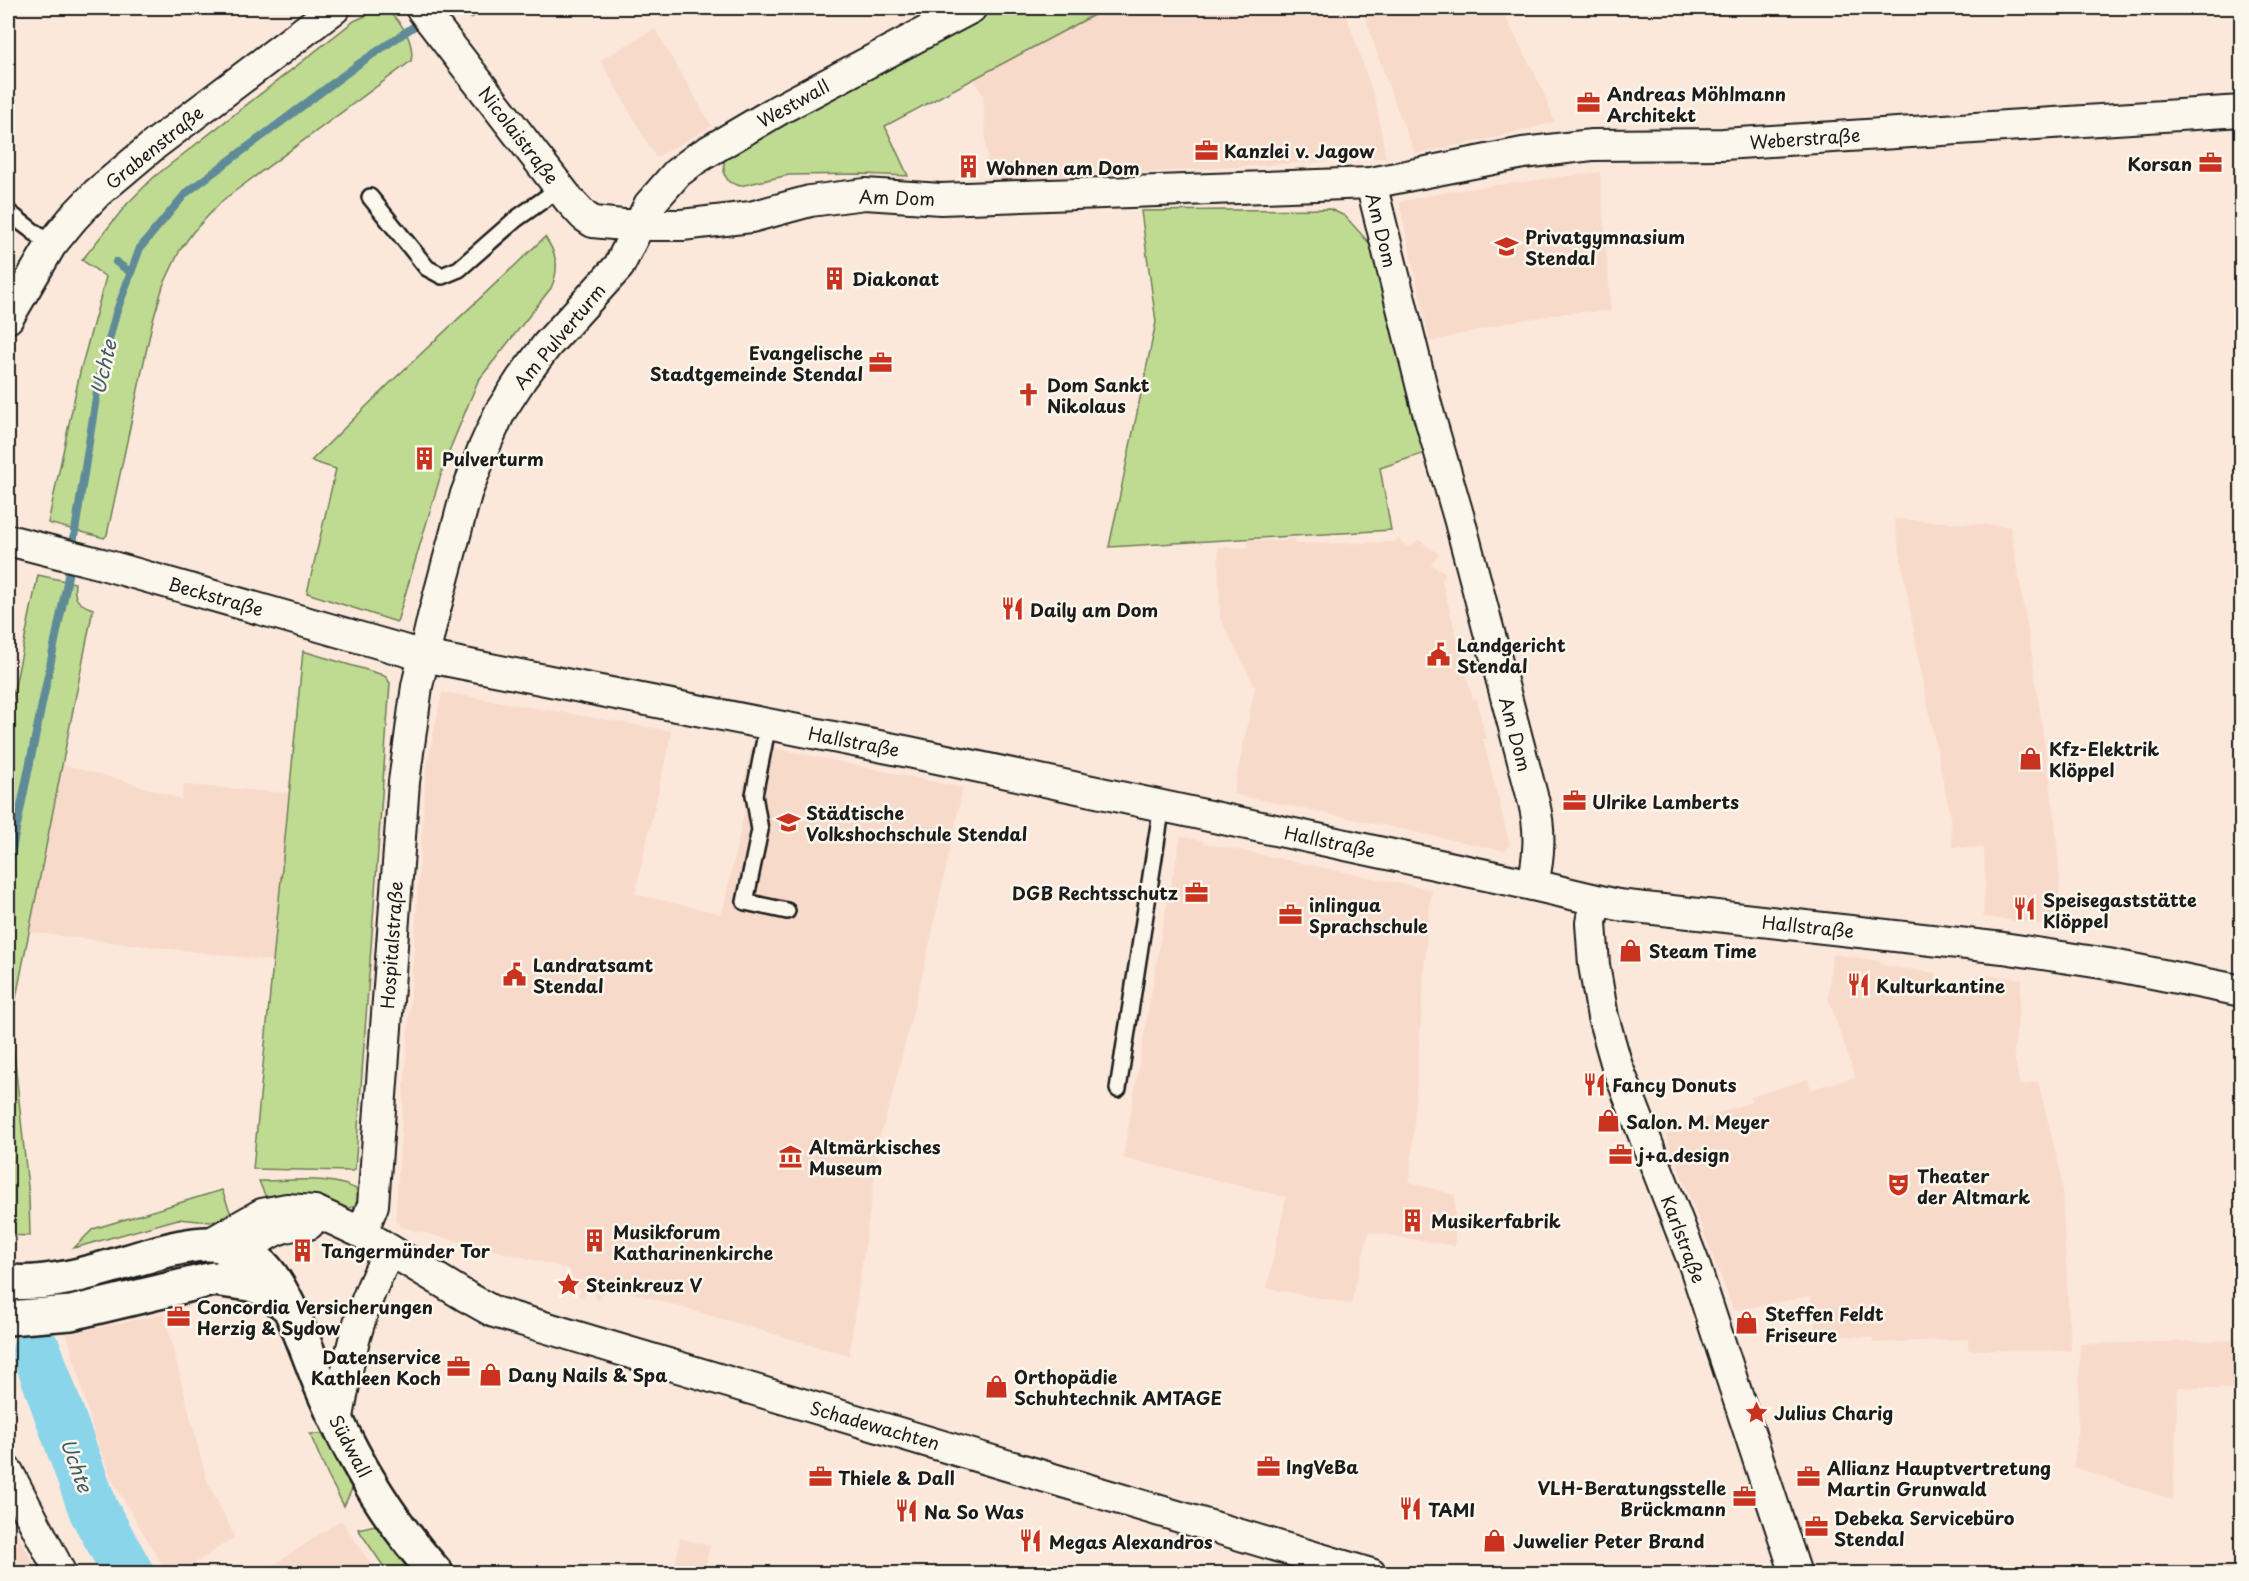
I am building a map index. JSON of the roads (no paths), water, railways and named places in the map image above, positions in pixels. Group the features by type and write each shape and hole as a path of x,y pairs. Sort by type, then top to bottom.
{"main road":[{"path":"8,1282 26,1284 63,1279 170,1250 209,1244 246,1254"},
{"name":"Südwall","path":"246,1254 262,1265 288,1307 337,1423 381,1500 437,1574"},
{"path":"8,1340 22,1317 71,1313 213,1279 250,1284 264,1289 288,1307"}],"street":[{"name":"Grabenstraße","path":"8,318 51,245 74,217 124,169 335,8"},
{"name":"Nicolaistraße","path":"421,8 584,216 593,222 639,226"},
{"name":"Westwall","path":"639,226 649,205 660,191 677,173 697,158 780,109 971,8"},
{"name":"Weberstraße","path":"1371,183 1523,153 1592,145 1724,144 2241,111"},
{"name":"Am Dom","path":"639,226 728,221 810,201 865,194 941,199 1371,183 1427,408 1459,518 1539,823 1539,849 1533,885"},
{"name":"Am Pulverturm","path":"424,656 466,494 500,412 547,345 619,266 639,226"},
{"name":"Beckstraße","path":"8,540 102,564 424,656"},
{"name":"Hallstraße","path":"424,656 1162,805 1533,885 1595,901 2003,948 2108,964 2241,991"},
{"name":"Hospitalstraße","path":"362,1233 373,1205 404,782 417,686 424,656"},
{"name":"Karlstraße","path":"1595,901 1591,923 1594,965 1603,1017 1617,1066 1693,1261 1796,1574"},
{"name":"Schadewachten","path":"209,1244 262,1214 287,1209 315,1211 362,1233 482,1306 510,1317 1371,1574"},
{"name":"Schadewachten","path":"213,1279 226,1273 267,1235 280,1229 299,1224 328,1225 362,1233"},
{"path":"337,1423 347,1363 366,1297 390,1251"},
{"path":"8,1472 61,1574"}],"lane":[{"path":"370,197 427,268 442,276 459,269 516,219 560,188"},
{"path":"8,212 51,245"},
{"path":"768,724 754,795 760,830 745,902 787,911"},
{"path":"1118,1089 1162,805"}],"waterway":[{"name":"Uchte","path":"8,869 66,588 99,379 116,313 140,248 186,193 360,63 441,8"},
{"path":"116,262 130,272"},
{"name":"Uchte","path":"8,1225 10,1234"},
{"name":"Uchte","path":"37,1352 94,1511 129,1574"}],"place":[{"name":"Andreas Möhlmann Architekt","path":"1589,103"},
{"name":"Kanzlei v. Jagow","path":"1206,150"},
{"name":"Korsan","path":"2210,163"},
{"name":"Wohnen am Dom","path":"968,167"},
{"name":"Privatgymnasium Stendal","path":"1507,246"},
{"name":"Diakonat","path":"834,278"},
{"name":"Evangelische Stadtgemeinde Stendal","path":"881,362"},
{"name":"Dom Sankt Nikolaus","path":"1029,394"},
{"name":"Pulverturm","path":"424,458"},
{"name":"Daily am Dom","path":"1012,609"},
{"name":"Landgericht Stendal","path":"1439,654"},
{"name":"Kfz-Elektrik Klöppel","path":"2031,758"},
{"name":"Ulrike Lamberts","path":"1574,801"},
{"name":"Städtische Volkshochschule Stendal","path":"788,822"},
{"name":"DGB Rechtsschutz","path":"1196,892"},
{"name":"Speisegaststätte Klöppel","path":"2025,909"},
{"name":"inlingua Sprachschule","path":"1291,914"},
{"name":"Steam Time","path":"1631,950"},
{"name":"Landratsamt Stendal","path":"515,974"},
{"name":"Kulturkantine","path":"1858,985"},
{"name":"Fancy Donuts","path":"1594,1084"},
{"name":"Salon. M. Meyer","path":"1608,1121"},
{"name":"j+a.design","path":"1620,1154"},
{"name":"Altmärkisches Museum","path":"791,1156"},
{"name":"Theater der Altmark","path":"1899,1185"},
{"name":"Musikerfabrik","path":"1413,1220"},
{"name":"Musikforum Katharinenkirche","path":"595,1241"},
{"name":"Tangermünder Tor","path":"303,1250"},
{"name":"Steinkreuz V","path":"568,1284"},
{"name":"Concordia Versicherungen Herzig & Sydow","path":"179,1316"},
{"name":"Steffen Feldt Friseure","path":"1747,1323"},
{"name":"Datenservice Kathleen Koch","path":"459,1366"},
{"name":"Dany Nails & Spa","path":"490,1374"},
{"name":"Orthopädie Schuhtechnik AMTAGE","path":"996,1386"},
{"name":"Julius Charig","path":"1756,1412"},
{"name":"IngVeBa","path":"1268,1466"},
{"name":"Thiele & Dall","path":"820,1477"},
{"name":"Allianz Hauptvertretung Martin Grunwald","path":"1809,1477"},
{"name":"VLH-Beratungsstelle Brückmann","path":"1744,1497"},
{"name":"TAMI","path":"1410,1509"},
{"name":"Na So Was","path":"906,1511"},
{"name":"Debeka Servicebüro Stendal","path":"1816,1527"},
{"name":"Juwelier Peter Brand","path":"1495,1540"},
{"name":"Megas Alexandros","path":"1031,1541"}]}
